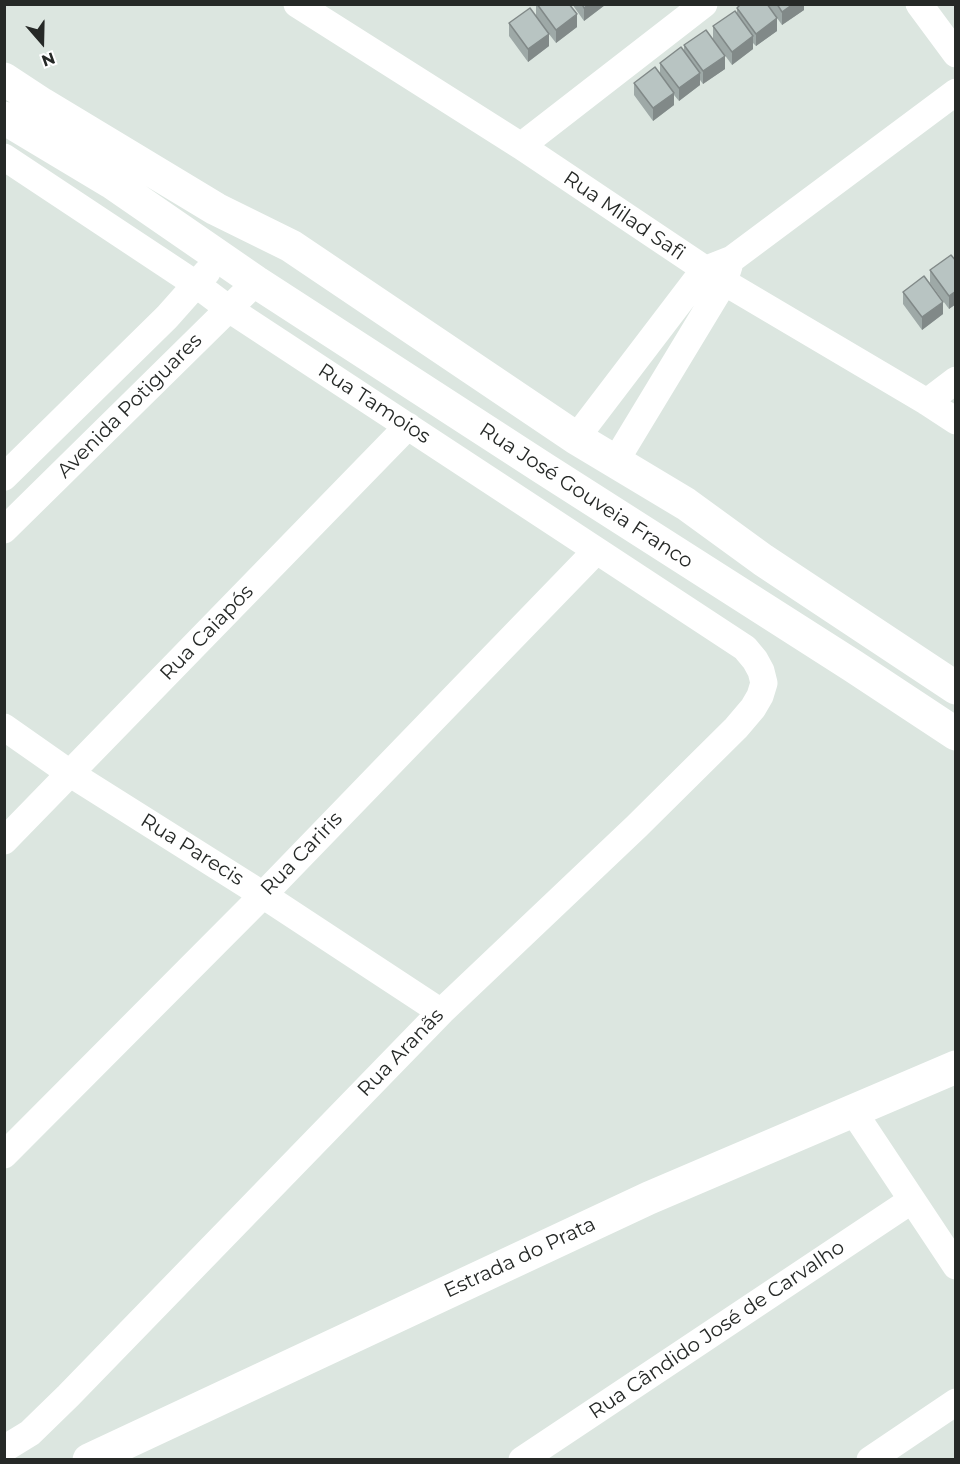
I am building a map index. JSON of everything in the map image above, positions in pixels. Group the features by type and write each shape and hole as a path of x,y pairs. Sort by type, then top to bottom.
{"street":[{"name":"Rua Milad Safi","path":"297,4 331,12 521,146 956,421"},
{"path":"521,146 704,4"},
{"path":"919,4 956,54"},
{"path":"4,79 206,202 291,246 576,438 686,504 764,560 956,688"},
{"path":"576,438 720,270 956,92"},
{"name":"Rua José Gouveia Franco","path":"4,118 111,182 256,282 956,734"},
{"name":"Rua Tamoios","path":"4,157 197,285 229,309 745,648"},
{"path":"218,256 241,220"},
{"name":"Avenida Potiguares","path":"4,477 167,317 197,285 218,256"},
{"path":"615,462 720,270"},
{"name":"Avenida Potiguares","path":"4,530 256,282"},
{"path":"927,402 956,380"},
{"name":"Rua Caiapós","path":"4,841 408,426"},
{"name":"Rua Cariris","path":"4,1155 263,895 596,551"},
{"path":"737,593 750,580 764,560"},
{"name":"Rua Aranãs","path":"4,1449 30,1433 68,1396 441,1012 636,827 736,728 753,708 764,683 761,671 745,648"},
{"name":"Rua Parecis","path":"4,727 71,774 263,895 441,1012"},
{"name":"Estrada do Prata","path":"89,1460 649,1198 956,1067"},
{"path":"853,1111 956,1266"},
{"name":"Rua Cândido José de Carvalho","path":"522,1460 912,1200"},
{"path":"870,1460 956,1402"}],"building":[{"path":"537,4 569,4 577,14 556,30"},
{"path":"741,4 767,4 777,18 756,34 737,8"},
{"path":"777,4 793,4 782,12"},
{"path":"530,8 549,34 528,49 509,23"},
{"path":"735,11 753,36 732,52 713,26"},
{"path":"706,30 725,56 703,71 684,45"},
{"path":"681,47 700,73 679,88 660,63"},
{"path":"655,67 674,93 653,108 634,83"},
{"path":"951,255 956,261 956,291 949,296 930,270"},
{"path":"924,276 943,302 922,317 903,292"}]}
